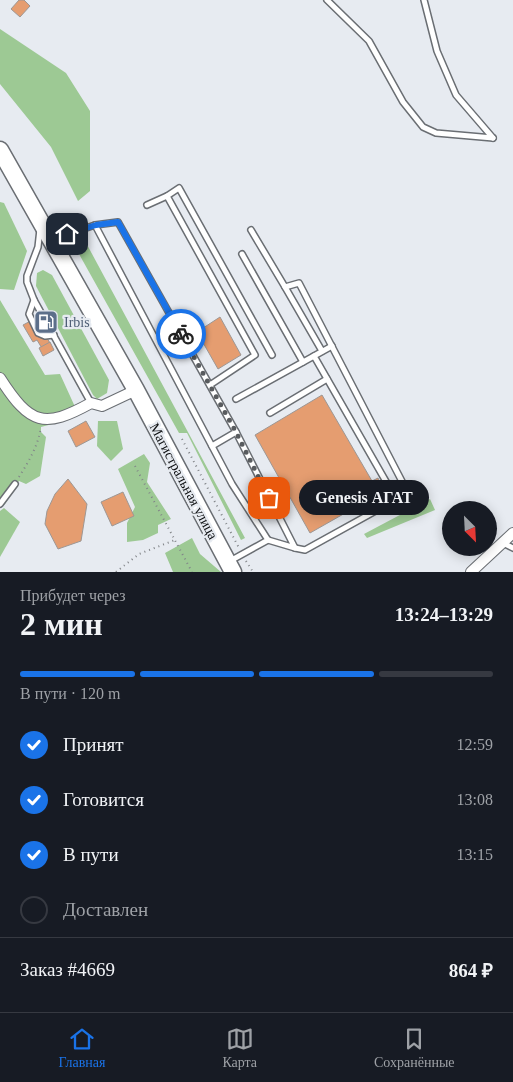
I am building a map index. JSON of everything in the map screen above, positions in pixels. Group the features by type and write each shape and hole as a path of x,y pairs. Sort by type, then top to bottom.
{"main road":[{"name":"Магистральная улица","path":"0,150 42,220 136,390 230,567"}],"street":[{"path":"0,378 28,411 42,420 61,419 91,403 102,406 136,390"},
{"path":"476,571 513,533"}],"lane":[{"path":"327,0 368,41 403,102 423,126 436,133 493,138 456,95 437,51 424,0"},
{"path":"147,205 180,188 272,355"},
{"path":"167,196 255,355 210,385"},
{"path":"42,220 38,246 27,276 27,282 34,300 91,403"},
{"path":"52,239 96,225 118,222 236,432 294,548"},
{"path":"96,225 232,484 268,540 305,550 408,493 299,283 285,287"},
{"path":"251,230 322,351"},
{"path":"242,254 303,362"},
{"path":"34,300 29,314 38,333 45,336 54,335"},
{"path":"236,399 332,346"},
{"path":"314,356 396,499"},
{"path":"270,413 327,379"},
{"path":"212,446 236,432"},
{"path":"0,504 15,484"},
{"path":"230,567 242,554 268,540"},
{"path":"503,543 513,548"}],"path":[{"path":"15,484 39,440 42,420"},
{"path":"182,440 253,572"},
{"path":"135,466 192,572"},
{"path":"116,572 139,554 175,540"}],"green space":[{"path":"0,29 66,73 90,111 90,191 78,201 51,147 0,84"},
{"path":"0,202 4,203 27,251 14,290 0,289"},
{"path":"84,239 245,538 241,540 187,433 179,433 79,254"},
{"path":"43,270 52,275 109,380 107,393 97,399 93,395 36,286 37,273"},
{"path":"0,300 45,375 60,374 76,409 64,421 41,427 41,432 46,437 40,476 26,484 19,481 5,504 0,507"},
{"path":"98,421 117,421 123,449 111,461 97,446"},
{"path":"144,454 150,463 147,482 171,519 158,525 158,533 143,540 127,542 127,523 135,507 118,469"},
{"path":"430,499 435,510 367,538 364,534"},
{"path":"4,508 20,522 0,557 0,511"},
{"path":"192,538 200,554 221,572 173,572 165,553"}],"building":[{"path":"19,0 24,0 30,6 20,17 11,9"},
{"path":"40,316 50,333 46,336 51,345 43,350 37,340 33,342 23,325"},
{"path":"220,317 241,355 218,369 197,332"},
{"path":"50,342 54,350 43,356 39,348"},
{"path":"322,395 372,481 378,478 384,491 310,533 255,435"},
{"path":"86,421 95,437 76,447 68,431"},
{"path":"68,479 87,504 81,541 58,549 45,524 47,511 55,494"},
{"path":"123,492 134,516 112,526 101,502"}],"way so far":[{"path":"181,334 236,432 269,498"}],"place":[{"name":"Irbis","path":"46,322"},
{"name":"Genesis АГАТ","path":"269,498"}],"route":[{"path":"67,234 96,225 118,222 181,334"}]}
